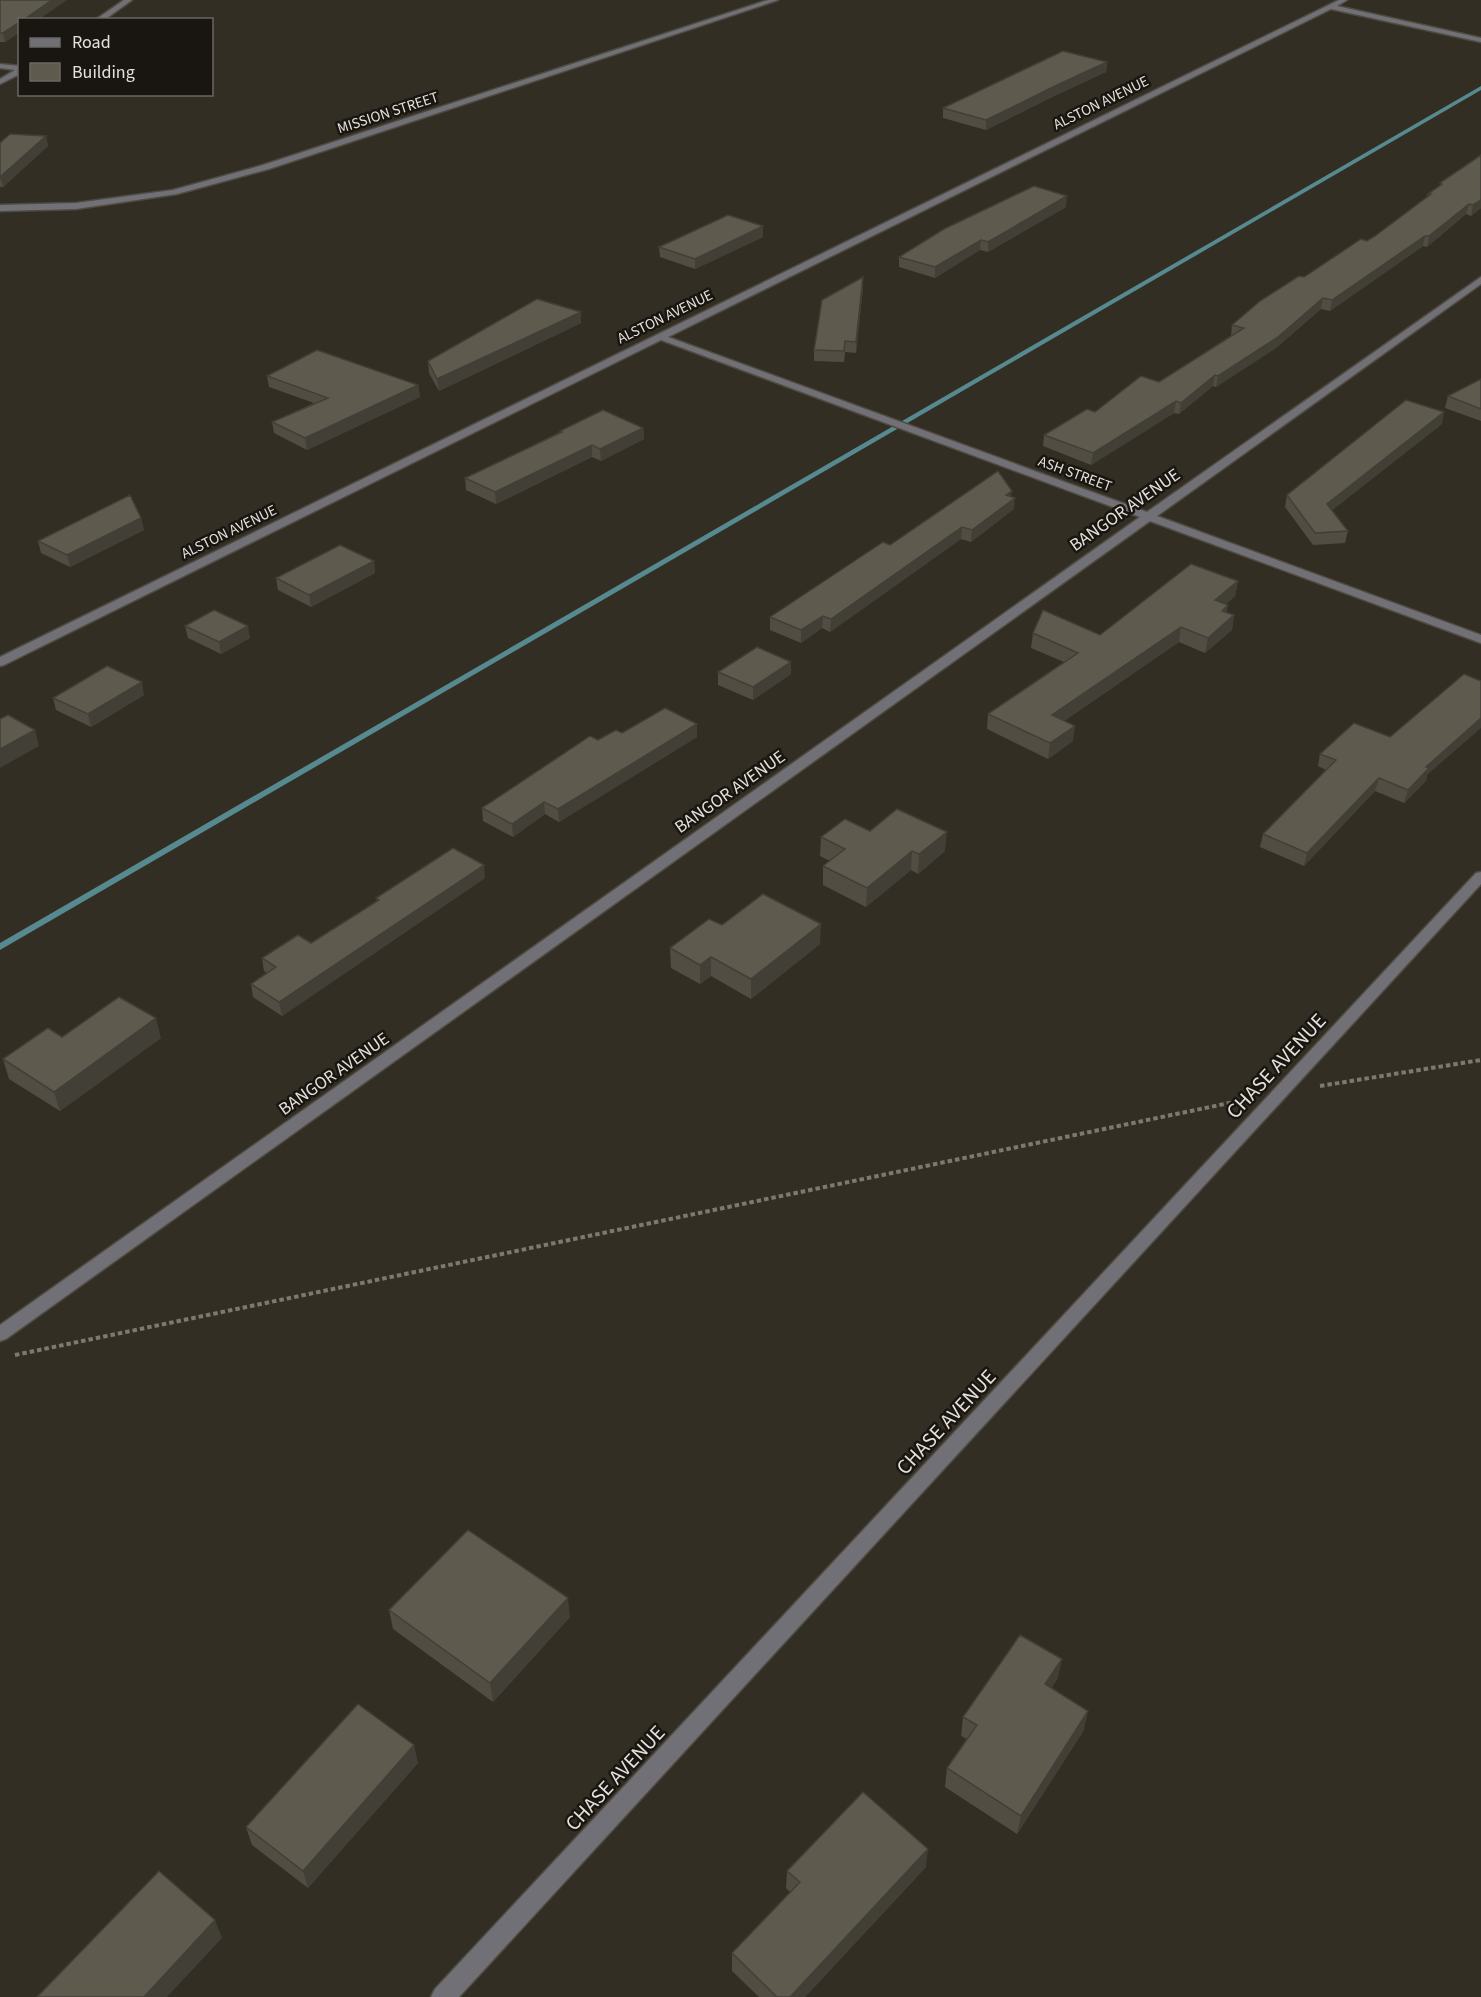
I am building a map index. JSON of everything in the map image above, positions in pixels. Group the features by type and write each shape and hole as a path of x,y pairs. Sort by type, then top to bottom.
{"street":[{"path":"101,18 129,0"},
{"name":"MISSION STREET","path":"0,208 76,206 174,192 208,183 266,167 775,0"},
{"name":"ALSTON AVENUE","path":"0,662 1344,0"},
{"path":"1330,7 1481,40"},
{"path":"0,66 18,69"},
{"path":"0,82 18,70"},
{"name":"BANGOR AVENUE","path":"0,1334 1481,280"},
{"name":"ASH STREET","path":"658,336 1481,639"},
{"name":"CHASE AVENUE","path":"443,1997 1481,876"}],"path":[{"path":"12,1356 1283,1092 1481,1060"}],"building":[{"path":"0,0 52,0 26,18 18,18 18,23 0,33"},
{"path":"1063,51 1107,62 986,120 943,108"},
{"path":"10,134 46,136 0,177 0,143"},
{"path":"1481,155 1481,200 1473,205 1469,204 1429,236 1425,236 1332,300 1323,298 1278,337 1218,376 1215,375 1181,403 1176,401 1093,453 1044,435 1087,409 1095,412 1141,376 1159,382 1244,328 1232,325 1260,301 1299,276 1304,277 1361,239 1367,241 1375,236 1431,194 1428,194 1442,184 1440,183"},
{"path":"1034,186 1067,196 988,242 981,240 935,267 899,257 944,229"},
{"path":"728,215 763,226 695,259 659,247"},
{"path":"863,277 856,342 845,341 844,351 814,350 822,300"},
{"path":"537,299 581,312 437,379 428,361"},
{"path":"317,350 418,385 305,438 272,422 328,398 267,376"},
{"path":"1481,379 1481,409 1448,396"},
{"path":"1406,400 1444,412 1327,504 1348,531 1315,533 1287,495"},
{"path":"603,410 643,428 600,449 592,445 495,492 465,478 562,432 560,431"},
{"path":"998,471 1012,491 1006,495 1015,498 972,530 962,527 831,619 823,616 801,630 770,617 883,542 890,545"},
{"path":"130,495 141,518 67,555 38,541"},
{"path":"340,545 374,561 309,595 276,578"},
{"path":"1191,564 1238,581 1215,600 1228,605 1222,611 1234,615 1208,638 1181,627 1052,715 1075,726 1050,743 988,714 1078,653 1033,633 1043,610 1100,635"},
{"path":"214,610 248,626 219,642 185,626"},
{"path":"757,647 791,662 753,687 718,672"},
{"path":"107,666 142,682 88,714 53,698"},
{"path":"1464,674 1481,681 1481,718 1426,767 1429,768 1408,790 1379,778 1307,853 1263,834 1336,760 1320,754 1354,723 1390,737"},
{"path":"665,708 697,724 558,809 544,802 512,824 482,808 590,736 598,740 616,730 622,733"},
{"path":"8,715 35,730 0,749 0,719"},
{"path":"897,809 947,832 919,854 912,851 867,888 823,866 845,849 821,837 845,819 870,831"},
{"path":"453,848 484,865 279,1002 251,984 276,967 262,958 298,935 311,943 379,900 376,898"},
{"path":"763,894 821,924 751,979 711,957 700,965 670,948 709,919 722,925"},
{"path":"119,997 156,1018 54,1092 3,1059 48,1028 62,1037"},
{"path":"468,1530 568,1598 490,1683 389,1610"},
{"path":"1020,1635 1062,1659 1045,1684 1088,1711 1021,1816 947,1768 977,1725 963,1717"},
{"path":"358,1704 414,1745 303,1871 246,1827"},
{"path":"863,1792 928,1849 790,1997 777,1997 732,1953 800,1882 787,1871"},
{"path":"159,1871 215,1920 144,1997 37,1997"}],"waterway":[{"path":"0,947 1481,88"}]}
